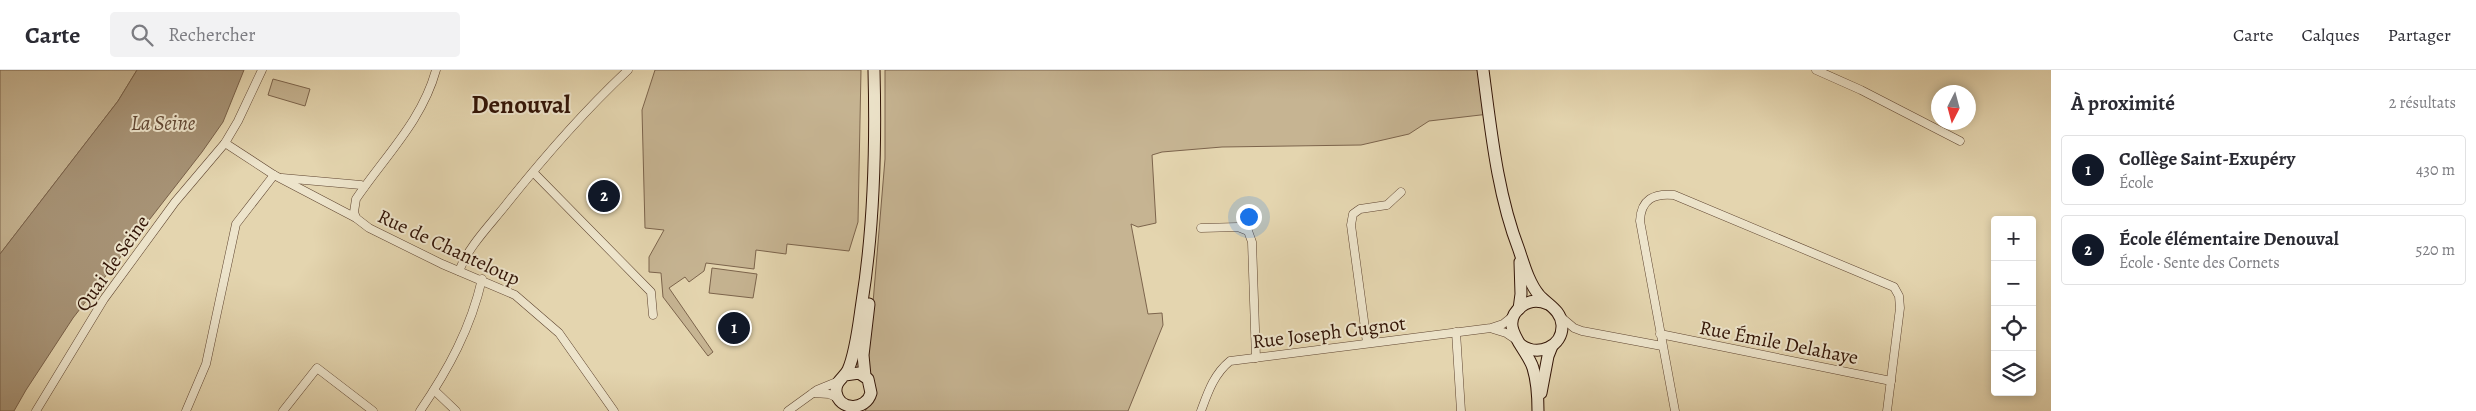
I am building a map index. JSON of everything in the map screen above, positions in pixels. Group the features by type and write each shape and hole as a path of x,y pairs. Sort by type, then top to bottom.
{"main road":[{"path":"874,70 874,150 868,258 849,367 836,391 842,404 852,408 861,408 871,393 870,383 865,376 863,355 878,177 879,70"},
{"path":"1483,70 1501,187 1518,248 1534,287 1560,316 1562,328 1548,356 1538,408"},
{"path":"1518,248 1521,294 1512,327 1534,371 1538,408"},
{"path":"1517,312 1533,301 1548,304"},
{"path":"1518,342 1537,351 1555,342"},
{"path":"842,378 855,372 865,376"}],"street":[{"name":"Quai de Seine","path":"36,411 104,299 175,202 225,143 238,121 262,70"},
{"path":"356,218 354,209 356,199 418,116 428,95 436,70"},
{"path":"459,271 468,252 576,120 628,70"},
{"path":"1816,70 1862,90 1960,141"},
{"name":"Rue de Chanteloup","path":"225,143 278,177 356,218 362,224 386,237 515,295 554,328 575,352 614,411"},
{"path":"533,172 651,292 653,315"},
{"path":"186,411 206,364 236,224 278,177 360,185 364,187"},
{"path":"1368,343 1352,225 1353,214 1360,209 1387,205 1401,192"},
{"path":"1675,411 1640,221 1641,210 1645,202 1652,196 1664,194 1674,195 1894,287 1899,296 1900,308 1887,411"},
{"name":"Rue de Chanteloup","path":"340,211 348,212 354,209"},
{"path":"1202,228 1238,228 1248,231 1252,242 1256,358"},
{"path":"420,411 451,363 468,327 482,279"},
{"name":"Rue Joseph Cugnot","path":"1201,411 1221,368 1230,361 1491,328 1503,324 1517,312"},
{"path":"1560,316 1570,325 1582,331 1662,346"},
{"path":"1491,328 1506,332 1518,342"},
{"path":"1555,342 1582,331"},
{"path":"1456,332 1461,411"},
{"name":"Rue Émile Delahaye","path":"1660,334 1891,381"},
{"path":"282,411 317,368 373,411"},
{"path":"788,411 813,393 842,378"},
{"path":"434,390 456,411"},
{"path":"813,393 829,394 842,404"}],"shaded area":[{"path":"0,70 137,70 118,101 0,254"},
{"path":"655,70 861,70 858,222 849,251 787,244 786,254 756,250 754,269 706,263 704,271 689,282 685,277 669,288 713,352 708,356 663,297 661,273 649,272 649,257 664,230 645,228 642,110"},
{"path":"885,70 1479,70 1489,114 1429,121 1409,134 1361,145 1222,147 1162,152 1152,155 1156,223 1138,227 1131,224 1148,314 1162,313 1163,325 1128,411 865,411 870,404 874,392 868,363 885,159"},
{"path":"273,79 310,89 305,106 268,95"},
{"path":"712,268 757,274 753,298 709,293"}],"water":[{"name":"La Seine","path":"137,70 244,70 223,122 202,152 73,318 14,411 0,411 0,254 118,101"}],"place":[{"name":"École élémentaire Denouval","path":"604,196"},
{"name":"Collège Saint-Exupéry","path":"734,328"}],"district":[{"name":"Denouval","path":"521,104"}]}
